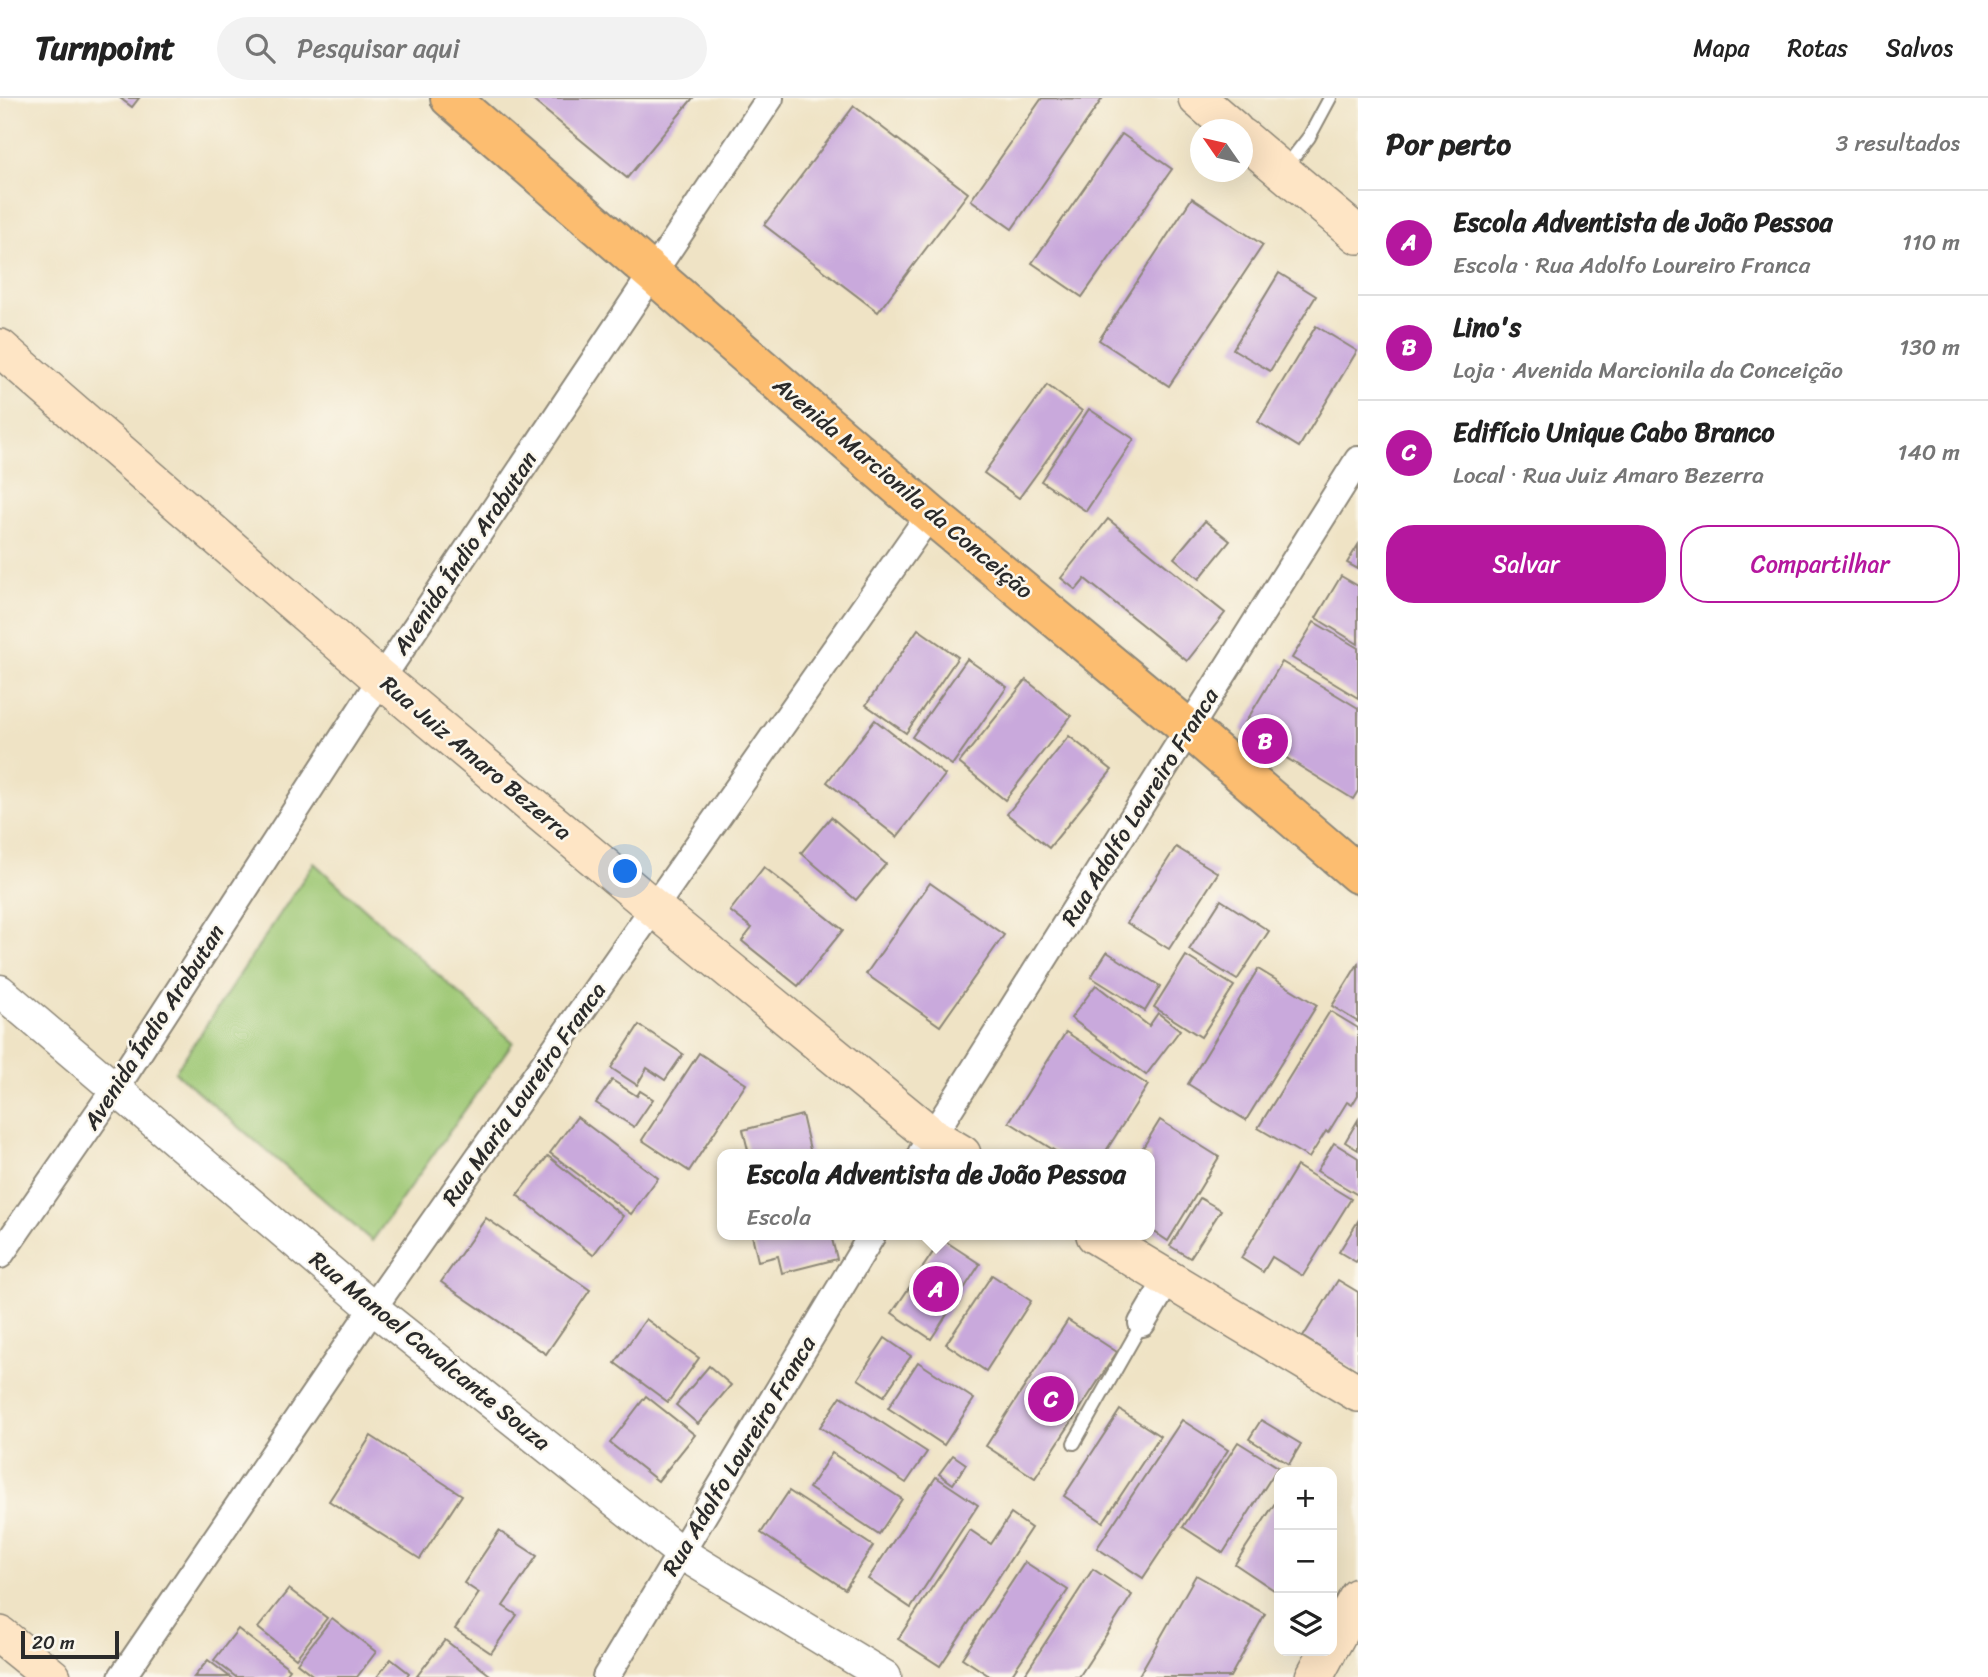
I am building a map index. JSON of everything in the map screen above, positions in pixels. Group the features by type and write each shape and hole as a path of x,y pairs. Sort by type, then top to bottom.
{"main road":[{"name":"Avenida Marcionila da Conceição","path":"450,98 930,514 1189,729 1358,874"},
{"path":"1197,98 1221,119"},
{"path":"1253,146 1358,235"},
{"name":"Rua Juiz Amaro Bezerra","path":"0,348 381,679 654,908 926,1145"},
{"path":"1104,1240 1358,1393"},
{"path":"1337,1635 1358,1597"},
{"path":"0,1635 52,1677"},
{"path":"1314,1677 1325,1656"}],"street":[{"name":"Avenida Índio Arabutan","path":"0,1255 115,1089 381,679 770,98"},
{"name":"Rua Adolfo Loureiro Franca","path":"926,1145 1358,460"},
{"name":"Rua Maria Loureiro Franca","path":"122,1677 373,1308 930,514"},
{"name":"Rua Manoel Cavalcante Souza","path":"0,991 373,1308 681,1553 885,1677"},
{"name":"Rua Adolfo Loureiro Franca","path":"606,1677 869,1240"},
{"path":"1142,1323 1168,1279"}],"lane":[{"path":"1283,171 1309,136 1330,98"},
{"path":"1074,1443 1142,1323"}],"green space":[{"path":"314,863 513,1042 372,1241 175,1072"}],"building":[{"path":"120,98 139,98 132,107"},
{"path":"530,98 693,98 627,178"},
{"path":"1042,98 1102,99 1012,229 971,200"},
{"path":"854,106 968,193 878,312 764,225"},
{"path":"1122,134 1172,169 1082,297 1032,263"},
{"path":"1192,198 1263,245 1169,386 1099,340"},
{"path":"1279,273 1316,296 1270,371 1233,349"},
{"path":"1316,326 1357,351 1299,447 1258,422"},
{"path":"1047,385 1082,411 1019,498 984,473"},
{"path":"1089,409 1134,439 1086,511 1041,481"},
{"path":"1108,519 1225,613 1187,661 1085,579 1076,590 1061,578"},
{"path":"1205,521 1230,541 1199,579 1174,558"},
{"path":"1358,545 1358,569 1347,563"},
{"path":"1341,576 1358,586 1358,644 1316,618"},
{"path":"1314,622 1358,648 1358,698 1292,658"},
{"path":"918,629 958,657 906,733 866,705"},
{"path":"967,659 1007,687 952,765 912,737"},
{"path":"1282,662 1358,708 1358,791 1353,799 1241,730"},
{"path":"1026,680 1071,716 1005,800 959,763"},
{"path":"875,720 945,775 897,837 827,782"},
{"path":"1069,736 1112,770 1049,848 1007,814"},
{"path":"831,817 886,864 856,900 801,853"},
{"path":"1176,847 1218,873 1169,949 1127,923"},
{"path":"764,867 843,930 798,986 742,941 752,928 730,911"},
{"path":"930,883 1004,935 940,1026 866,974"},
{"path":"1221,900 1269,931 1237,980 1189,950"},
{"path":"1107,952 1160,986 1145,1011 1091,977"},
{"path":"1186,956 1234,986 1201,1037 1154,1007"},
{"path":"1358,964 1358,1022 1332,1006"},
{"path":"1258,969 1317,1005 1246,1120 1188,1084"},
{"path":"1096,985 1149,1026 1158,1013 1180,1030 1146,1075 1071,1018"},
{"path":"1330,1011 1358,1028 1358,1095 1352,1105 1347,1102 1309,1158 1258,1128"},
{"path":"639,1025 683,1054 665,1080 647,1068 637,1085 611,1068"},
{"path":"1066,1032 1148,1085 1107,1149 1052,1149 1009,1122"},
{"path":"699,1053 746,1084 689,1171 642,1140"},
{"path":"612,1080 637,1096 640,1091 653,1099 634,1127 596,1103"},
{"path":"802,1115 810,1149 748,1149 743,1130"},
{"path":"577,1117 658,1178 631,1214 550,1153"},
{"path":"1160,1120 1219,1157 1168,1241 1155,1232 1155,1149 1142,1149"},
{"path":"1358,1120 1358,1150 1345,1142"},
{"path":"1334,1143 1358,1158 1358,1195 1317,1171"},
{"path":"548,1156 623,1216 593,1255 517,1195"},
{"path":"1297,1166 1351,1199 1303,1276 1272,1257 1263,1272 1241,1258"},
{"path":"1200,1198 1221,1210 1190,1258 1170,1246"},
{"path":"486,1218 590,1290 546,1354 441,1282"},
{"path":"1358,1221 1358,1259 1356,1262 1339,1252"},
{"path":"753,1240 832,1240 837,1259 782,1273 778,1256 758,1261"},
{"path":"941,1240 980,1264 931,1339 892,1313"},
{"path":"992,1275 1031,1301 986,1371 946,1344"},
{"path":"1338,1280 1358,1292 1358,1371 1303,1337"},
{"path":"646,1319 699,1358 668,1402 615,1363"},
{"path":"1068,1320 1117,1352 1035,1478 986,1446"},
{"path":"885,1338 911,1356 884,1396 858,1379"},
{"path":"918,1362 974,1399 944,1445 888,1408"},
{"path":"709,1366 731,1385 698,1424 676,1405"},
{"path":"646,1396 695,1435 658,1481 610,1443"},
{"path":"841,1396 927,1452 906,1483 820,1427"},
{"path":"1120,1410 1160,1436 1103,1522 1064,1496"},
{"path":"1182,1420 1228,1450 1143,1578 1097,1548"},
{"path":"1261,1420 1301,1444 1289,1464 1249,1439"},
{"path":"371,1436 462,1495 420,1559 329,1501"},
{"path":"1238,1442 1278,1467 1274,1467 1274,1473 1223,1553 1183,1527"},
{"path":"832,1453 902,1499 879,1534 809,1488"},
{"path":"953,1455 966,1464 953,1484 939,1474"},
{"path":"936,1477 978,1505 911,1608 868,1579"},
{"path":"789,1491 873,1546 845,1589 761,1533"},
{"path":"1274,1505 1274,1590 1235,1564"},
{"path":"1011,1514 1031,1528 940,1666 898,1639 970,1530 991,1544"},
{"path":"499,1531 537,1556 503,1606 517,1615 491,1653 455,1629 479,1593 464,1583"},
{"path":"1025,1562 1068,1590 1010,1677 991,1677 962,1658"},
{"path":"1093,1569 1132,1595 1079,1677 1030,1677 1025,1674"},
{"path":"1196,1575 1265,1614 1230,1677 1138,1677"},
{"path":"289,1589 327,1618 296,1658 258,1628"},
{"path":"332,1618 376,1652 357,1677 315,1677 297,1663"},
{"path":"238,1629 290,1669 284,1677 236,1677 214,1660"},
{"path":"445,1640 490,1675 417,1676"},
{"path":"391,1659 409,1673 406,1677 377,1677"},
{"path":"208,1660 230,1677 194,1677"}],"place":[{"name":"Lino's","path":"1265,741"},
{"name":"Escola Adventista de João Pessoa","path":"936,1289"},
{"name":"Edifício Unique Cabo Branco","path":"1051,1399"}]}
